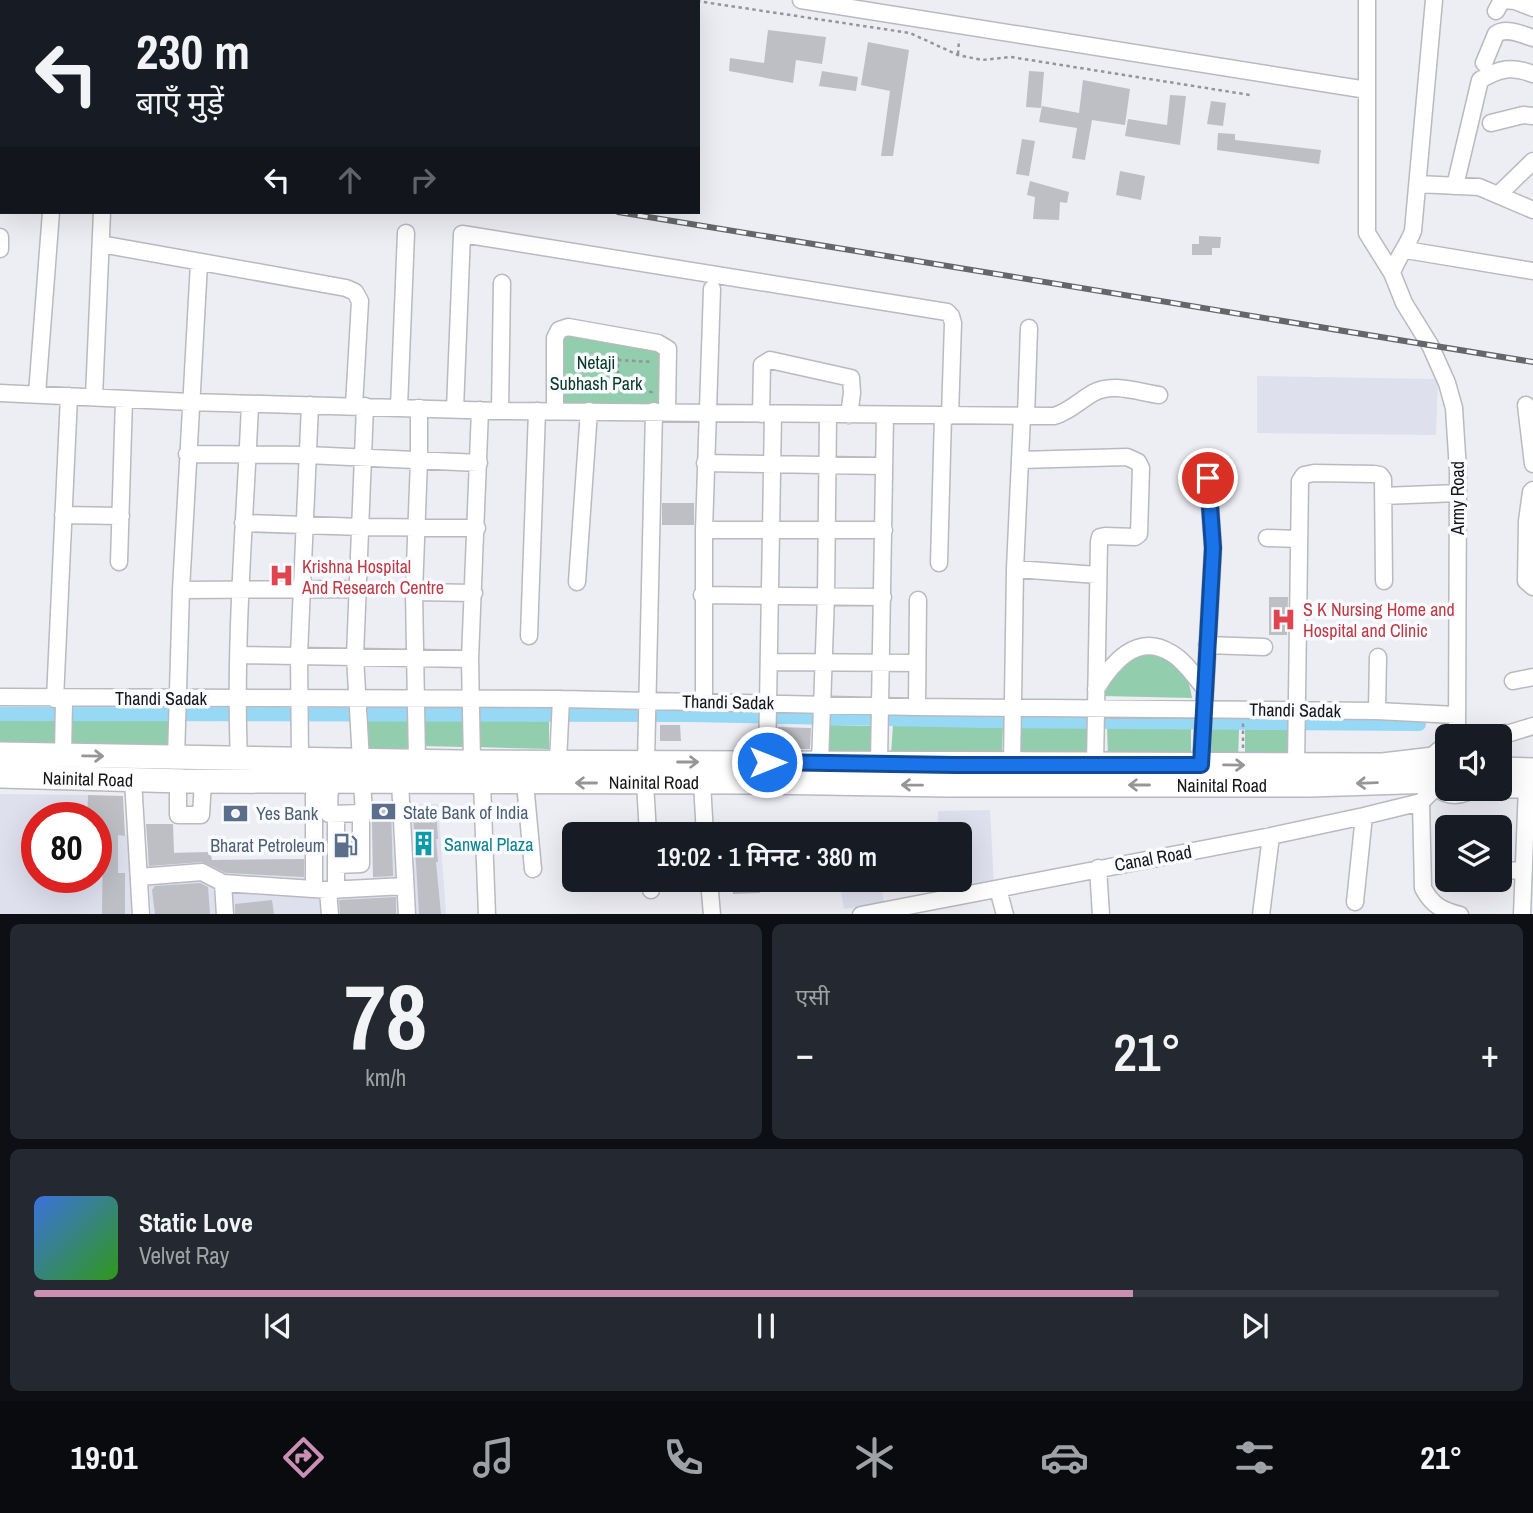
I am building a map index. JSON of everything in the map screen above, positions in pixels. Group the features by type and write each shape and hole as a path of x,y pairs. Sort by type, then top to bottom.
{"highway":[{"name":"Nainital Road","path":"0,754 63,756 177,770 239,771 319,788 362,771 417,761 525,783 645,772 1201,775 1296,766 1383,765 1435,768"},
{"name":"Nainital Road","path":"0,776 133,780 177,770 203,781 300,759 362,771 400,782 558,762 645,772 702,783 820,762 1095,765 1310,785 1435,768"},
{"path":"1512,777 1531,780"}],"street":[{"path":"802,0 1367,90"},
{"name":"Army Road","path":"1367,0 1367,233 1392,273 1404,303 1430,345 1447,383 1454,408 1458,471 1456,724"},
{"path":"1392,273 1395,263 1406,250 1413,231 1434,0"},
{"path":"1496,11 1502,0 1515,1 1533,8"},
{"path":"1483,63 1499,31 1505,30 1533,38"},
{"path":"1455,186 1480,80 1507,68 1533,74"},
{"path":"1491,123 1523,115 1533,116"},
{"path":"1498,195 1533,161"},
{"path":"1418,184 1479,187 1533,210"},
{"path":"37,394 51,214"},
{"path":"94,397 102,214"},
{"path":"399,407 405,233"},
{"path":"455,409 462,234 947,312 953,323 939,563"},
{"path":"0,237 0,249"},
{"path":"101,244 346,288 355,292 360,301 362,527 355,656 365,813 329,814 319,788"},
{"path":"1406,250 1533,271"},
{"path":"199,262 181,590 178,815 201,816 203,781"},
{"path":"500,411 502,282"},
{"path":"704,702 702,595 712,289"},
{"path":"555,411 555,338 559,330 568,327 658,344 668,349 660,411 645,772 647,822"},
{"path":"1012,765 1015,569 1029,328"},
{"path":"767,772 772,464 762,365 770,360 851,378 849,415"},
{"path":"0,393 190,402 500,411 885,416 1054,416 1063,414 1103,388 1159,395"},
{"path":"63,756 63,515 69,396"},
{"path":"120,562 124,399"},
{"path":"239,771 240,589 250,404"},
{"path":"300,759 299,655 310,405"},
{"path":"1526,405 1533,464"},
{"path":"417,761 414,592 419,408"},
{"path":"480,410 470,710 487,914"},
{"path":"529,636 537,411"},
{"path":"577,582 589,411"},
{"path":"820,762 826,596 828,415"},
{"path":"878,764 885,416"},
{"path":"187,454 307,455 479,463"},
{"path":"1020,460 1127,457 1138,462 1141,468 1139,534 1135,537 1100,537 1097,575 1095,765"},
{"path":"705,463 884,466"},
{"path":"1296,766 1300,481 1304,475 1380,475 1383,479 1384,581"},
{"path":"1201,775 1213,548 1208,478"},
{"path":"1533,490 1527,521 1526,581 1533,587"},
{"path":"1383,496 1458,494"},
{"path":"63,515 121,516"},
{"path":"243,523 417,529 477,528"},
{"path":"704,530 884,530"},
{"path":"1267,538 1299,539"},
{"path":"1015,569 1097,575"},
{"path":"181,590 359,589"},
{"path":"414,592 474,593"},
{"path":"702,595 883,597"},
{"path":"917,707 918,600"},
{"path":"1207,645 1264,647"},
{"path":"1096,689 1122,655 1143,647 1160,648 1171,653 1205,689"},
{"path":"240,655 470,659"},
{"path":"1377,711 1378,657"},
{"path":"769,662 917,663"},
{"path":"1513,681 1533,677"},
{"name":"Thandi Sadak","path":"0,697 62,706 178,709 647,710 704,702 768,712 880,715 917,707 1012,716 1298,720 1377,711 1456,715"},
{"path":"558,762 560,710"},
{"path":"1512,732 1533,726"},
{"name":"Canal Road","path":"865,914 1364,816 1420,802 1435,774"},
{"path":"133,780 141,914"},
{"path":"1522,914 1531,780"},
{"path":"400,782 407,914"},
{"path":"525,783 533,869"},
{"path":"702,783 704,822"},
{"path":"319,788 310,808 322,889 330,914"},
{"path":"1420,802 1423,888 1429,901 1443,911 1456,914"},
{"path":"337,865 361,864 361,813"},
{"path":"322,889 337,865 336,814"},
{"path":"1355,902 1364,816"},
{"path":"1261,914 1270,836"},
{"path":"1098,868 1101,914"},
{"path":"1512,870 1524,870"},
{"path":"139,877 202,872 223,883 322,889 405,887"},
{"path":"223,883 225,914"},
{"path":"998,889 1005,914"},
{"path":"710,892 712,914"}],"path":[{"path":"700,2 910,33 945,50 982,60 1011,57 1250,94"},
{"path":"601,391 601,358 653,361 653,372"},
{"path":"618,360 618,390"},
{"path":"579,362 601,363"},
{"path":"593,390 608,393 618,390 652,392 652,382"}],"shaded area":[{"path":"1257,376 1438,379 1436,435 1257,433"},
{"path":"0,794 88,795 88,802 21,802 21,893 112,893 112,835 131,835 137,914 0,914"},
{"path":"438,804 446,914 151,914 147,853 210,852 212,860 306,859 307,884 373,883 371,805"},
{"path":"990,810 994,885 972,888 972,822 938,822 938,811"},
{"path":"841,892 882,892 884,902 844,909"}],"green space":[{"name":"Netaji Subhash Park","path":"562,334 660,351 661,404 561,403"},
{"path":"1141,653 1161,656 1177,664 1187,678 1192,698 1103,696 1117,670"},
{"path":"0,708 58,708 56,749 0,748"},
{"path":"171,718 170,751 69,751 69,719"},
{"path":"477,718 549,720 549,749 476,747"},
{"path":"409,719 409,748 367,748 367,720"},
{"path":"423,720 463,721 463,747 423,746"},
{"path":"829,725 874,726 873,753 829,752"},
{"path":"893,725 1003,726 1002,756 891,754"},
{"path":"1019,726 1091,727 1091,758 1018,758"},
{"path":"1107,726 1191,726 1191,759 1108,759"},
{"path":"1207,727 1239,729 1238,761 1205,760"},
{"path":"1245,727 1292,728 1292,760 1245,760"}],"building":[{"path":"768,30 826,37 822,64 796,60 793,83 729,71 730,58 764,63"},
{"path":"868,42 909,50 893,156 881,156 890,91 861,85"},
{"path":"822,71 858,77 856,91 819,86"},
{"path":"1029,71 1044,72 1041,108 1026,107"},
{"path":"1083,80 1130,89 1125,125 1092,120 1085,160 1072,158 1077,128 1039,122 1042,106 1079,113"},
{"path":"1170,95 1186,96 1180,145 1125,136 1128,119 1167,125"},
{"path":"1211,101 1226,103 1223,126 1207,124"},
{"path":"1218,133 1235,134 1235,140 1321,150 1319,164 1217,150"},
{"path":"1022,139 1035,141 1029,176 1016,174"},
{"path":"1120,171 1145,176 1141,200 1116,195"},
{"path":"1030,181 1069,192 1067,203 1060,202 1059,220 1033,219 1035,197 1027,195"},
{"path":"1199,236 1221,237 1220,248 1212,248 1212,255 1192,255 1192,244 1199,244"},
{"path":"662,503 694,503 694,525 662,525"},
{"path":"1269,597 1288,597 1287,635 1269,635"},
{"path":"660,725 680,725 681,741 660,741"},
{"path":"778,727 811,728 810,749 778,749"},
{"path":"88,795 123,796 125,836 118,835 118,873 125,873 125,914 102,914 102,893 112,893 112,802 88,802"},
{"path":"391,808 393,876 373,877 374,809"},
{"name":"Sanwal Plaza","path":"436,810 436,862 441,914 419,914 413,813"},
{"path":"146,824 173,824 174,853 210,852 212,860 304,859 304,877 226,873 202,862 149,866"},
{"path":"200,883 208,887 210,914 155,914 152,890 155,886"},
{"path":"733,892 760,892 760,893"},
{"path":"396,897 396,914 340,914 339,900"},
{"path":"272,900 274,914 235,914 235,904"}],"waterway":[{"path":"0,714 691,715 986,721 1419,724"}],"railway":[{"path":"630,214 1533,362"}],"place":[{"name":"Krishna Hospital And Research Centre","path":"282,576"},
{"name":"S K Nursing Home and Hospital and Clinic","path":"1283,619"},
{"name":"State Bank of India","path":"383,812"},
{"name":"Yes Bank","path":"236,813"},
{"name":"Sanwal Plaza","path":"424,844"},
{"name":"Bharat Petroleum","path":"345,845"}],"route":[{"path":"767,762 1201,765 1213,548 1208,478"}]}
